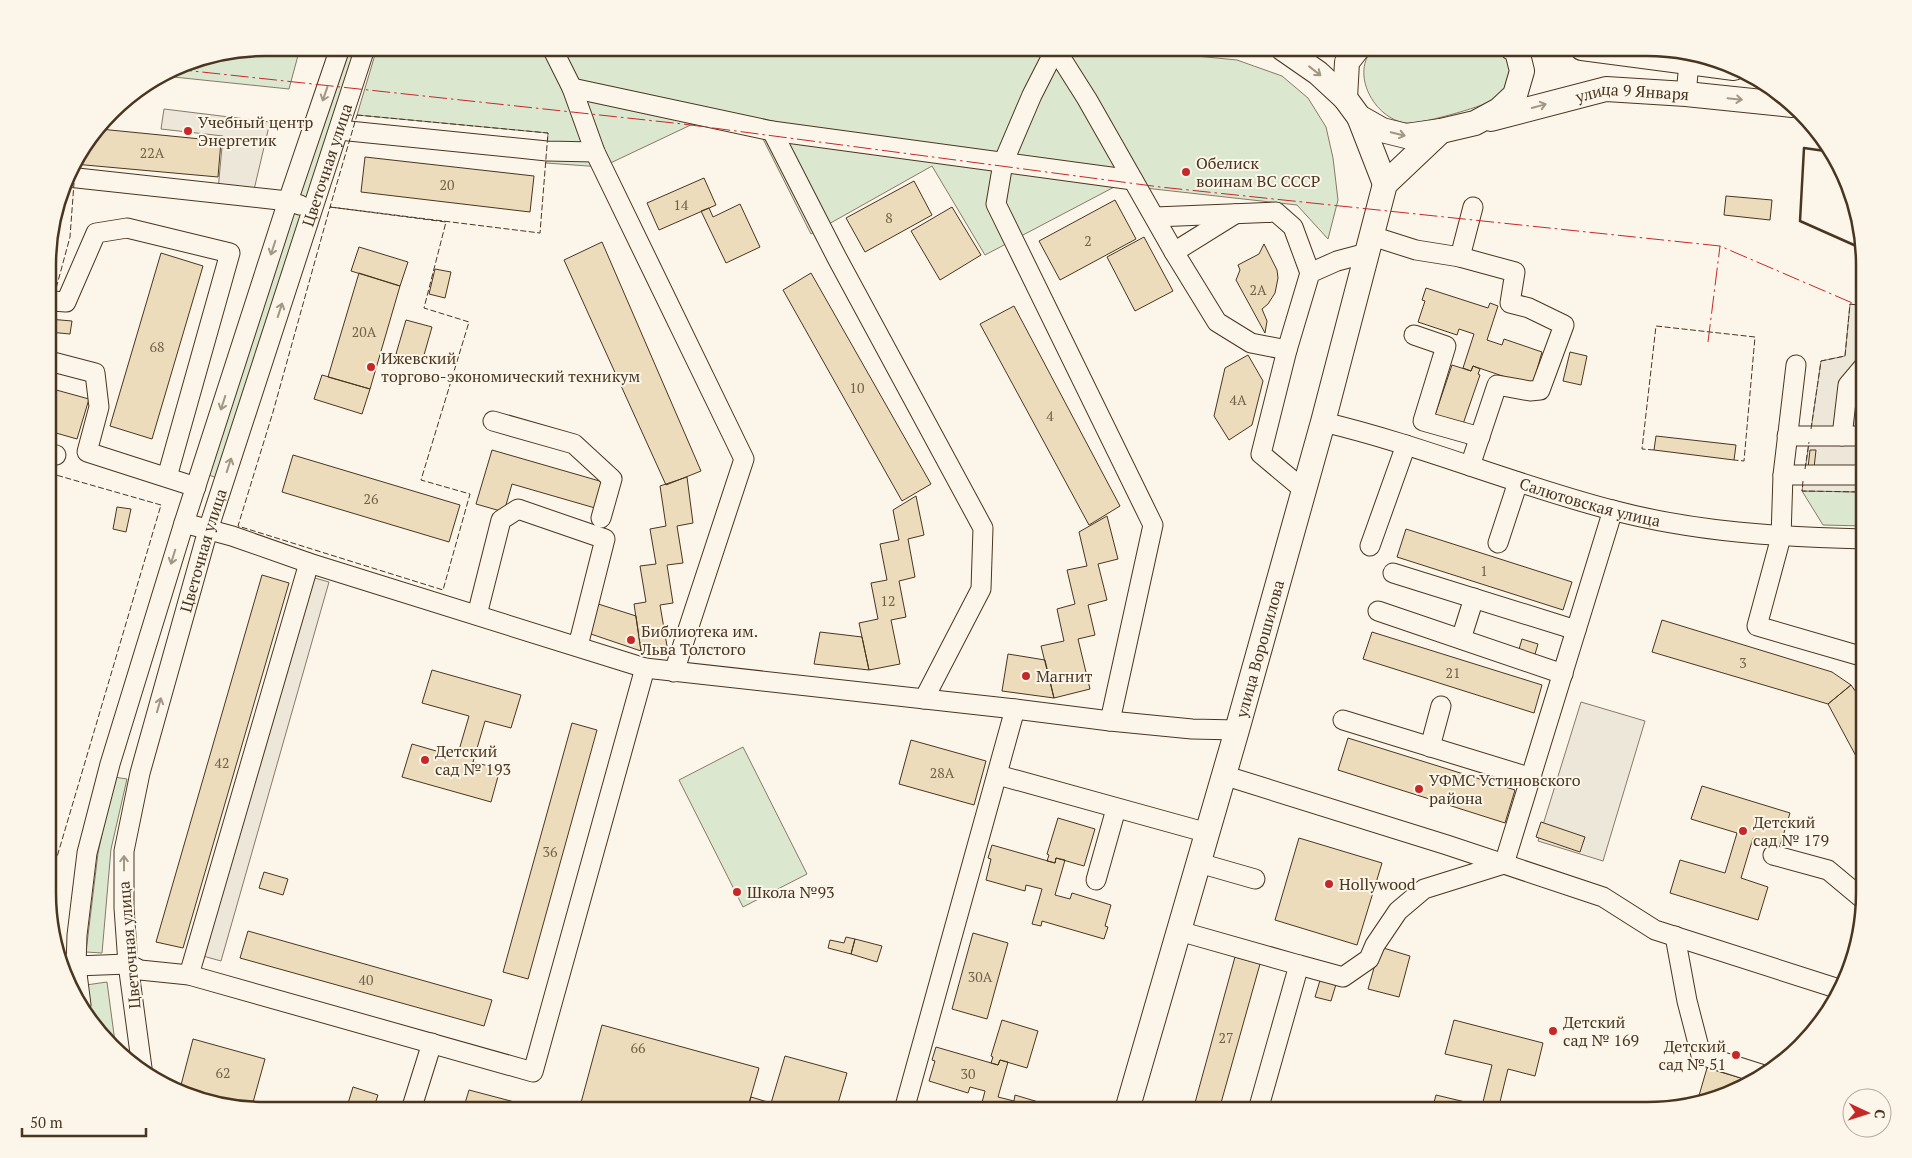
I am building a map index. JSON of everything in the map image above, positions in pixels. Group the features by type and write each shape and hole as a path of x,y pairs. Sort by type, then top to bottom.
{"main road":[{"path":"1294,56 1318,73 1345,98 1359,117 1385,184 1441,131"},
{"path":"1345,98 1347,62 1352,56"},
{"path":"1359,117 1382,130 1406,136 1441,131 1475,123 1500,110 1515,95 1522,71 1518,56"},
{"name":"улица 9 Января","path":"1475,123 1606,89 1686,94 1780,104"},
{"name":"улица Ворошилова","path":"1129,1102 1208,833 1323,422 1385,184"}],"street":[{"name":"Цветочная улица","path":"71,965 77,935 87,853 110,764 184,523 288,201 337,56"},
{"name":"Цветочная улица","path":"141,1061 128,964 124,908 124,851 140,773 208,530 362,56"},
{"path":"556,56 572,88 595,152 744,459 674,672"},
{"path":"1052,56 1032,95 1004,163 996,204 1153,525 1110,722"},
{"path":"1060,56 1174,252 1218,322 1251,343 1287,350"},
{"path":"1686,94 1690,61"},
{"path":"572,88 772,131 1133,180"},
{"path":"339,130 547,152 595,152"},
{"path":"772,131 818,222 983,528 981,589 924,699"},
{"path":"76,178 233,193 288,201 313,209"},
{"path":"1460,257 1473,207"},
{"path":"1155,217 1276,212 1293,227 1310,272 1287,350 1261,454 1304,490"},
{"path":"1174,252 1236,214"},
{"path":"56,302 66,302 96,233 127,228 230,253 167,477"},
{"path":"1310,272 1337,262 1369,244 1460,257 1514,272 1510,303 1529,308 1564,325 1540,390 1530,391 1497,385 1470,466"},
{"path":"1414,335 1446,346 1423,421 1480,437"},
{"path":"56,363 94,373 99,407 86,452 196,487"},
{"path":"1796,365 1782,475 1781,537 1757,626 1856,655"},
{"path":"1842,436 1848,385 1856,376"},
{"path":"493,421 574,444 612,478 601,518"},
{"name":"Салютовская улица","path":"1323,422 1366,432 1518,482 1613,510 1680,525 1781,537 1856,538"},
{"path":"1787,436 1856,436"},
{"path":"1370,546 1406,445"},
{"path":"1782,475 1856,475"},
{"path":"1498,543 1518,482"},
{"path":"477,615 501,520 518,509 606,539 578,646"},
{"path":"1504,864 1613,510"},
{"path":"184,523 232,536 309,563 645,668 1015,709 1110,722 1237,730"},
{"path":"189,975 309,563"},
{"path":"1393,573 1576,630"},
{"path":"1461,639 1474,598"},
{"path":"1378,611 1563,674"},
{"path":"71,965 128,964 140,970 189,975 533,1072 645,668"},
{"path":"1430,747 1442,706"},
{"path":"906,1102 1015,709"},
{"path":"1343,720 1532,778"},
{"path":"110,764 140,773"},
{"path":"998,775 1208,833"},
{"path":"1223,775 1603,897 1655,930 1833,987"},
{"path":"1096,880 1116,809"},
{"path":"1773,855 1828,870 1856,893"},
{"path":"1199,863 1255,879"},
{"path":"1179,931 1343,977 1369,959 1375,945 1398,911 1424,889 1504,864"},
{"path":"1675,936 1687,1001 1701,1055 1754,1072"},
{"path":"1260,1102 1299,965"},
{"path":"414,1102 432,1044"}],"green space":[{"path":"265,56 298,56 289,89 175,77 198,67 225,60"},
{"path":"342,56 357,56 310,201 296,197"},
{"path":"375,56 1196,56 1237,60 1282,76 1308,98 1326,127 1333,158 1338,200 1328,239 1297,205 1118,185 985,255 932,166 811,234 761,135 697,122 602,167 546,163 548,133 357,115"},
{"path":"1368,56 1509,56 1512,80 1499,96 1487,103 1436,118 1406,123 1394,120 1375,104 1365,81 1364,69"},
{"path":"290,211 305,216 220,479 206,474"},
{"path":"1802,491 1856,492 1856,526 1823,525"},
{"path":"743,747 807,874 743,907 679,780"},
{"path":"114,777 127,779 111,849 102,953 86,952 98,853"},
{"path":"107,982 114,1038 88,1004 86,985"}],"shaded area":[{"path":"164,109 270,122 253,194 218,190 223,136 161,129"},
{"path":"1850,304 1856,305 1856,492 1802,491 1821,361 1845,356"},
{"path":"311,577 329,582 221,961 203,956"},
{"path":"1581,702 1645,721 1603,861 1538,841"}],"building":[{"path":"106,130 221,141 218,177 82,165"},
{"path":"365,157 534,176 530,212 361,192"},
{"path":"704,178 716,205 659,230 647,203"},
{"path":"914,181 932,215 865,252 846,218"},
{"path":"1726,196 1772,200 1770,220 1724,215"},
{"path":"1115,200 1136,239 1060,280 1039,241"},
{"path":"740,204 760,247 726,263 701,211 709,208 713,217"},
{"path":"952,207 981,255 940,280 911,231"},
{"path":"1144,237 1173,291 1135,311 1107,257"},
{"path":"602,242 701,471 666,485 564,260"},
{"path":"1264,244 1277,270 1278,278 1275,293 1268,304 1262,309 1267,321 1265,333 1236,280 1240,270 1238,265 1259,254"},
{"path":"359,247 408,262 400,286 351,271"},
{"path":"161,253 203,266 152,439 110,426"},
{"path":"435,269 451,272 445,298 429,294"},
{"path":"359,273 400,286 370,389 328,377"},
{"path":"811,273 931,484 902,501 783,290"},
{"path":"1426,288 1488,308 1490,303 1498,306 1487,340 1502,345 1504,339 1542,352 1536,373 1538,374 1535,387 1473,366 1471,371 1463,368 1474,334 1459,329 1457,335 1418,322 1425,301 1422,300"},
{"path":"1014,306 1120,506 1089,525 980,324"},
{"path":"56,320 72,321 70,334 56,333"},
{"path":"406,320 432,327 422,362 396,354"},
{"path":"1570,352 1587,356 1581,385 1563,381"},
{"path":"1248,355 1263,381 1252,425 1229,440 1214,416 1225,368"},
{"path":"1452,365 1471,371 1473,366 1480,369 1478,374 1480,375 1462,427 1434,418"},
{"path":"322,375 370,389 362,414 314,399"},
{"path":"56,390 89,399 77,439 56,433"},
{"path":"1656,436 1736,445 1734,460 1654,450"},
{"path":"492,450 603,482 595,508 512,484 504,512 476,504"},
{"path":"1810,450 1816,450 1814,468 1808,468"},
{"path":"293,455 460,505 449,542 282,492"},
{"path":"687,477 693,523 677,526 683,563 667,565 673,603 660,605 667,646 641,651 634,604 646,602 640,566 656,564 650,529 666,526 660,486"},
{"path":"916,496 924,535 908,539 915,577 899,581 906,617 891,620 900,664 869,670 859,623 878,619 871,583 887,580 880,544 899,540 893,510"},
{"path":"117,507 131,509 126,532 113,529"},
{"path":"1107,516 1118,559 1098,564 1107,600 1088,605 1095,635 1078,639 1090,689 1054,698 1041,646 1064,641 1057,609 1075,604 1067,570 1087,566 1079,532"},
{"path":"1406,529 1572,582 1563,610 1397,557"},
{"path":"262,575 289,583 183,948 156,942"},
{"path":"592,602 636,616 641,651 582,631"},
{"path":"1662,620 1832,672 1851,685 1828,704 1652,652"},
{"path":"820,632 862,637 869,670 814,664"},
{"path":"1372,632 1542,685 1534,713 1363,659"},
{"path":"1522,639 1538,644 1533,661 1517,656"},
{"name":"Магнит","path":"1008,654 1045,660 1054,698 1002,691"},
{"path":"432,670 521,695 511,728 485,721 473,762 500,769 491,802 402,777 412,744 457,757 469,716 422,703"},
{"path":"1851,685 1856,692 1856,756 1828,704"},
{"path":"572,723 597,730 528,979 503,972"},
{"path":"1348,738 1515,790 1505,823 1338,770"},
{"path":"911,740 986,761 974,805 899,784"},
{"path":"1702,786 1790,813 1780,846 1753,838 1741,878 1768,887 1758,920 1670,893 1680,860 1725,873 1737,833 1691,819"},
{"path":"1058,818 1095,829 1084,866 1056,858 1055,863 1047,861 1049,855 1047,854"},
{"path":"1541,822 1585,837 1580,852 1536,837"},
{"path":"1299,838 1382,863 1357,945 1275,920"},
{"path":"992,845 1055,863 1056,858 1065,860 1055,895 1070,899 1072,893 1111,905 1105,926 1108,927 1104,939 1042,921 1041,926 1032,924 1042,889 1026,885 1025,891 986,880 991,859 988,858"},
{"path":"264,872 288,879 283,895 259,888"},
{"path":"248,931 492,1000 484,1026 240,958"},
{"path":"973,933 1008,943 987,1019 952,1009"},
{"path":"846,937 855,939 851,954 828,948 830,940 844,943"},
{"path":"855,939 882,946 877,962 851,954"},
{"path":"1380,947 1410,956 1399,997 1368,989"},
{"path":"1235,957 1260,964 1221,1102 1195,1102"},
{"path":"1321,977 1337,981 1331,1001 1315,997"},
{"path":"1002,1020 1038,1031 1027,1068 1000,1060 998,1065 991,1063 993,1057 991,1056"},
{"path":"1454,1020 1543,1043 1535,1076 1508,1069 1500,1102 1483,1102 1492,1065 1445,1054"},
{"path":"602,1025 759,1068 749,1102 581,1102"},
{"path":"193,1039 265,1059 253,1101 211,1095 181,1084"},
{"path":"936,1047 998,1065 1000,1060 1008,1062 998,1097 1014,1101 1015,1095 1038,1102 982,1102 985,1091 970,1087 968,1093 929,1081 935,1061 932,1060"},
{"path":"785,1056 847,1073 838,1102 771,1102"},
{"path":"1707,1068 1741,1078 1727,1086 1699,1095"},
{"path":"353,1087 378,1095 376,1102 348,1102"},
{"path":"469,1090 514,1102 465,1102"},
{"path":"1436,1095 1465,1102 1434,1102"},
{"path":"751,1097 768,1102 750,1102"}],"fence":[{"path":"357,115 548,133 540,233 330,207 357,115"},
{"path":"56,289 70,237 74,183"},
{"path":"330,207 446,222 424,308 469,322 421,480 470,494 443,590 238,526 273,412 330,207"},
{"path":"1811,429 1821,361 1845,356 1850,304 1856,305"},
{"path":"1654,450 1642,449 1656,326 1755,337 1744,461 1734,460"},
{"path":"1805,469 1809,442"},
{"path":"56,475 161,505 56,860"},
{"path":"1803,481 1802,491 1856,492"}],"wall":[{"path":"1822,151 1804,148 1800,221 1855,245"}],"power":[{"path":"189,71 683,124 1160,187 1720,246 1856,305"},
{"path":"1708,342 1720,246"}],"place":[{"name":"Учебный центр Энергетик","path":"188,131"},
{"name":"Обелиск воинам ВС СССР","path":"1186,172"},
{"name":"Ижевский торгово-экономический техникум","path":"371,367"},
{"name":"Библиотека им. Льва Толстого","path":"631,640"},
{"name":"Магнит","path":"1026,676"},
{"name":"Детский сад № 193","path":"425,760"},
{"name":"УФМС Устиновского района","path":"1419,789"},
{"name":"Детский сад № 179","path":"1743,831"},
{"name":"Hollywood","path":"1329,884"},
{"name":"Школа №93","path":"737,892"},
{"name":"Детский сад № 169","path":"1553,1031"},
{"name":"Детский сад № 51","path":"1736,1055"}]}
